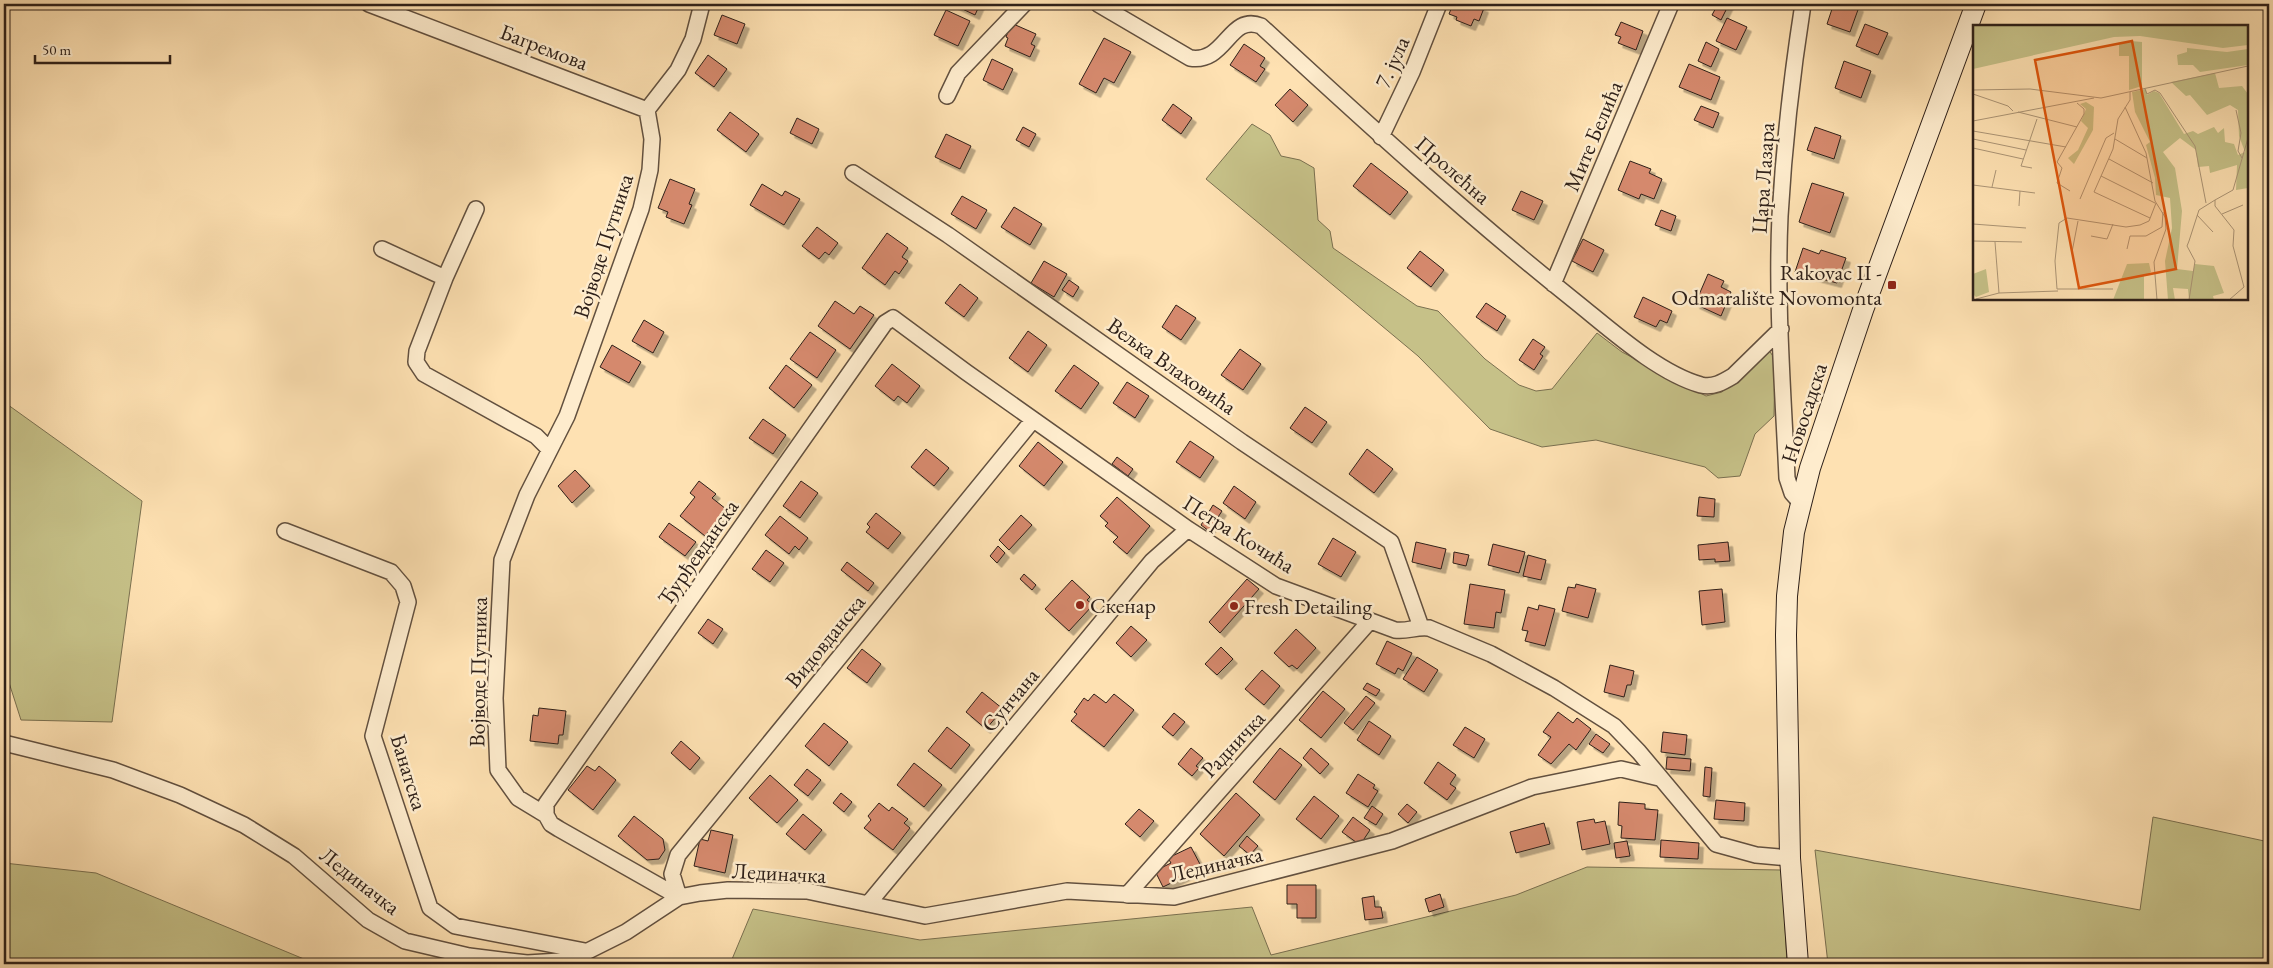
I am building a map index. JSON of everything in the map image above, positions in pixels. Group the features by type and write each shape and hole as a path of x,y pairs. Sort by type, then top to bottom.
{"main road":[{"name":"Новосадска","path":"1798,964 1790,858 1787,596 1789,565 1800,502 1862,310 1976,4"}],"street":[{"name":"Багремова","path":"369,4 647,110"},
{"path":"647,110 678,70 693,39 702,4"},
{"path":"947,96 958,73 1024,4"},
{"name":"Пролећна","path":"1098,4 1190,58 1198,59 1214,53 1241,25 1252,23 1261,26 1381,136 1553,284 1635,349 1701,385 1716,385 1733,376 1781,330"},
{"name":"7. јула","path":"1381,136 1412,72 1439,4"},
{"name":"Мите Белића","path":"1553,284 1671,4"},
{"name":"Цара Лазара","path":"1800,502 1792,493 1787,478 1781,330 1780,217 1792,75 1803,4"},
{"name":"Војводе Путника","path":"647,110 652,139 650,170 641,209 567,416 527,495 502,560 495,698 498,770 518,798 546,815 552,824 559,829 679,898"},
{"name":"Вељка Влаховића","path":"854,173 948,235 1242,442 1391,542 1421,627"},
{"path":"476,209 445,278 417,351 416,362 424,374 536,436 549,449"},
{"path":"382,249 445,278"},
{"name":"Петра Кочића","path":"893,318 1033,420 1188,529 1276,586 1369,622 1403,631 1421,627 1491,654 1562,692 1614,726 1639,752 1716,844 1756,855 1790,858"},
{"name":"Ђурђевданска","path":"546,815 546,804 885,323 893,318"},
{"name":"Видовданска","path":"679,898 672,874 678,856 1033,420"},
{"name":"Сунчана","path":"868,904 1152,561 1188,529"},
{"name":"Банатска","path":"285,531 391,572 403,586 408,602 372,736 430,908 455,926 586,952"},
{"name":"Радничка","path":"1127,895 1369,622"},
{"name":"Лединачка","path":"4,743 113,770 180,795 244,825 294,856 368,920 405,941 469,956 527,962 560,961 586,952 626,932 679,898 728,890 808,891 925,916 1067,891 1174,897 1392,841 1532,787 1621,769 1659,778"}],"shaded area":[{"path":"1252,124 1270,135 1281,156 1300,160 1314,168 1318,220 1330,231 1333,248 1417,306 1438,311 1485,359 1519,385 1536,391 1552,389 1597,333 1622,352 1706,396 1722,392 1768,349 1775,359 1774,416 1755,434 1740,476 1718,478 1705,467 1596,440 1542,447 1490,429 1418,356 1206,179"},
{"path":"4,402 142,501 112,722 21,720 4,667"},
{"path":"2153,817 2269,842 2269,964 1828,964 1815,850 2140,910"},
{"path":"4,863 96,873 316,964 4,964"},
{"path":"1587,867 1782,870 1787,964 730,964 753,909 920,940 1252,907 1271,955 1516,895"}],"building":[{"path":"952,4 980,4 975,15"},
{"path":"1453,4 1474,4 1484,8 1479,21 1474,19 1471,26 1456,20 1457,17 1449,14"},
{"path":"1718,4 1729,4 1721,20 1712,15"},
{"path":"1839,4 1859,7 1850,32 1827,24 1833,6 1837,8"},
{"path":"946,10 970,21 958,46 934,35"},
{"path":"722,15 745,24 737,44 714,35"},
{"path":"1727,18 1747,27 1736,50 1716,41"},
{"path":"1621,22 1643,31 1636,50 1618,43 1621,37 1615,35"},
{"path":"1011,23 1036,34 1031,44 1035,46 1030,57 1005,46"},
{"path":"1865,24 1888,33 1878,55 1856,46"},
{"path":"1104,38 1131,52 1114,83 1104,78 1096,93 1079,84"},
{"path":"1706,42 1719,49 1711,67 1698,61"},
{"path":"1244,44 1265,58 1260,66 1265,69 1256,82 1230,65"},
{"path":"708,55 727,69 714,87 695,73"},
{"path":"992,59 1013,69 1003,90 983,80"},
{"path":"1844,61 1871,71 1861,98 1835,88"},
{"path":"1689,64 1720,77 1711,100 1679,87"},
{"path":"1290,89 1308,105 1293,122 1275,105"},
{"path":"1173,104 1192,118 1181,134 1162,120"},
{"path":"1701,106 1719,113 1713,128 1694,120"},
{"path":"730,112 759,134 746,152 717,130"},
{"path":"797,118 819,129 812,144 790,133"},
{"path":"1023,127 1036,134 1029,147 1016,140"},
{"path":"1815,127 1841,136 1834,159 1807,150"},
{"path":"946,134 971,146 960,169 935,157"},
{"path":"1630,161 1651,169 1649,173 1662,179 1654,199 1641,194 1639,199 1618,190"},
{"path":"1371,163 1408,192 1390,215 1353,186"},
{"path":"670,179 695,189 689,204 692,205 684,224 666,217 668,212 658,208"},
{"path":"1812,183 1844,193 1830,233 1799,222"},
{"path":"762,184 782,196 785,191 800,199 784,225 750,205"},
{"path":"1521,191 1543,201 1534,220 1512,210"},
{"path":"962,196 987,210 976,229 951,214"},
{"path":"1014,207 1042,224 1030,245 1001,227"},
{"path":"1661,210 1676,216 1671,231 1655,225"},
{"path":"817,227 838,243 829,255 825,252 819,259 802,246"},
{"path":"887,233 908,248 902,257 908,261 899,274 895,271 885,285 862,268"},
{"path":"1583,239 1604,250 1593,272 1572,261"},
{"path":"1803,248 1819,254 1821,250 1846,258 1837,283 1795,272"},
{"path":"1420,251 1444,270 1431,287 1407,268"},
{"path":"1044,261 1067,274 1054,297 1031,283"},
{"path":"1708,274 1724,281 1721,287 1731,292 1721,316 1695,304"},
{"path":"1069,280 1079,287 1073,297 1062,290"},
{"path":"960,284 978,298 964,317 945,303"},
{"path":"1643,297 1672,311 1667,323 1660,320 1656,327 1634,317"},
{"path":"835,301 854,314 860,306 874,315 850,349 818,326"},
{"path":"1486,303 1506,316 1497,331 1476,317"},
{"path":"1176,305 1196,318 1181,340 1162,327"},
{"path":"644,320 664,332 653,353 632,341"},
{"path":"1028,331 1047,345 1028,372 1009,358"},
{"path":"810,332 836,350 817,378 790,359"},
{"path":"1533,339 1545,347 1540,354 1543,356 1534,370 1519,360"},
{"path":"612,345 641,362 629,383 600,367"},
{"path":"1240,349 1261,364 1243,390 1221,375"},
{"path":"892,364 920,386 907,403 898,396 894,401 875,386"},
{"path":"786,365 812,385 794,408 769,388"},
{"path":"1074,365 1099,383 1081,409 1055,391"},
{"path":"1127,382 1149,396 1135,418 1113,403"},
{"path":"1305,407 1327,422 1312,443 1290,428"},
{"path":"763,419 786,435 773,454 749,438"},
{"path":"1190,441 1214,457 1200,478 1176,462"},
{"path":"1038,442 1063,462 1044,486 1019,466"},
{"path":"926,449 949,468 934,486 911,467"},
{"path":"1367,449 1393,469 1374,493 1349,474"},
{"path":"1117,457 1133,469 1128,476 1112,464"},
{"path":"575,470 590,486 572,503 558,486"},
{"path":"699,481 716,494 712,498 726,509 705,536 680,516 695,497 690,493"},
{"path":"801,481 818,493 800,518 783,506"},
{"path":"1234,486 1256,502 1245,519 1223,503"},
{"path":"1117,497 1150,526 1127,554 1113,542 1118,537 1105,526 1108,523 1100,516"},
{"path":"1699,497 1715,499 1714,517 1697,516"},
{"path":"1213,505 1222,511 1209,531 1201,525"},
{"path":"876,513 901,533 888,549 866,532 870,527 867,524"},
{"path":"1021,515 1032,525 1009,550 999,540"},
{"path":"780,516 808,538 799,550 795,546 789,554 765,535"},
{"path":"669,523 696,542 685,556 659,537"},
{"path":"1333,538 1356,552 1341,577 1318,564"},
{"path":"1416,542 1446,549 1441,569 1412,562"},
{"path":"1728,542 1730,561 1715,562 1715,559 1699,560 1698,545"},
{"path":"1493,544 1525,552 1519,573 1488,565"},
{"path":"998,546 1005,553 997,563 990,556"},
{"path":"766,550 784,563 770,582 752,569"},
{"path":"1454,552 1469,555 1466,566 1453,563"},
{"path":"1528,555 1546,560 1541,580 1523,576"},
{"path":"847,562 874,583 868,591 841,570"},
{"path":"1024,574 1036,585 1032,590 1020,579"},
{"name":"Fresh Detailing","path":"1247,579 1259,589 1220,633 1209,622"},
{"path":"1072,580 1090,597 1087,600 1093,605 1069,631 1045,609"},
{"path":"1470,584 1505,590 1501,613 1496,612 1494,628 1464,624"},
{"path":"1576,584 1596,589 1588,618 1562,611 1568,587 1575,588"},
{"path":"1722,589 1725,622 1702,625 1699,591"},
{"path":"1539,605 1555,609 1545,646 1525,641 1528,631 1522,630 1528,607 1538,610"},
{"path":"708,619 723,629 713,644 698,633"},
{"path":"1131,626 1147,640 1131,657 1116,643"},
{"path":"1296,629 1316,648 1297,669 1292,665 1289,667 1274,653"},
{"path":"1387,641 1412,653 1403,671 1398,668 1395,674 1376,664"},
{"path":"1221,647 1233,659 1217,675 1205,664"},
{"path":"862,649 881,664 867,683 847,668"},
{"path":"1417,657 1438,670 1424,692 1403,679"},
{"path":"1610,665 1634,671 1631,685 1627,685 1624,697 1604,692"},
{"path":"1262,670 1280,686 1264,705 1245,689"},
{"path":"1367,683 1380,690 1376,696 1363,689"},
{"path":"1323,691 1345,709 1321,738 1299,720"},
{"path":"982,692 1003,709 986,729 966,712"},
{"path":"1094,694 1106,703 1114,694 1134,710 1104,747 1071,721 1077,714 1074,712 1084,698 1088,701"},
{"path":"1366,696 1375,703 1353,730 1344,723"},
{"path":"539,708 566,711 563,735 559,735 558,744 530,741 533,715 538,716"},
{"path":"1558,712 1573,723 1577,718 1591,729 1576,750 1569,744 1551,764 1538,755 1551,737 1543,732"},
{"path":"1174,713 1185,722 1173,736 1162,727"},
{"path":"1369,721 1391,736 1379,755 1357,740"},
{"path":"824,723 848,742 829,766 805,746"},
{"path":"947,727 970,745 951,769 928,751"},
{"path":"1465,727 1485,739 1474,758 1453,745"},
{"path":"1663,732 1687,735 1685,755 1661,752"},
{"path":"1596,734 1610,744 1603,753 1589,744"},
{"path":"681,741 700,758 690,770 671,753"},
{"path":"1191,748 1203,758 1196,766 1199,768 1192,776 1178,764"},
{"path":"1280,748 1302,765 1275,800 1253,782"},
{"path":"1311,748 1329,764 1320,774 1303,758"},
{"path":"1667,757 1691,759 1690,771 1666,769"},
{"path":"1438,762 1456,775 1450,784 1456,788 1447,800 1424,783"},
{"path":"914,763 942,785 924,807 897,785"},
{"path":"587,766 595,771 599,766 616,780 593,810 568,790"},
{"path":"1705,767 1712,768 1710,797 1703,796"},
{"path":"807,769 821,780 808,796 794,785"},
{"path":"1358,774 1375,785 1373,788 1378,791 1368,807 1346,793"},
{"path":"770,775 798,800 777,823 749,798"},
{"path":"841,793 852,802 844,812 833,803"},
{"path":"1236,793 1260,815 1224,856 1200,834"},
{"path":"1314,796 1339,816 1321,839 1296,819"},
{"path":"1716,800 1745,803 1744,821 1714,819"},
{"path":"1619,802 1645,804 1645,809 1658,810 1655,840 1621,838 1622,826 1618,825"},
{"path":"879,803 889,811 892,807 908,819 904,823 910,828 893,850 864,828 871,820 868,816"},
{"path":"1407,804 1417,812 1408,823 1398,814"},
{"path":"1372,806 1383,814 1376,825 1364,818"},
{"path":"1139,809 1154,821 1140,837 1125,824"},
{"path":"803,814 822,830 805,850 786,834"},
{"path":"634,816 663,839 665,850 659,859 647,860 618,836"},
{"path":"1353,817 1370,830 1360,845 1342,832"},
{"path":"1594,819 1595,823 1605,821 1610,844 1582,850 1577,822"},
{"path":"1544,823 1550,844 1516,853 1510,832"},
{"path":"711,830 733,835 725,873 694,866 700,839 708,841"},
{"path":"1247,836 1258,846 1250,855 1239,846"},
{"path":"1661,840 1699,843 1698,859 1660,857"},
{"path":"1627,841 1630,856 1616,858 1614,843"},
{"path":"1191,847 1202,868 1163,887 1155,871 1171,863 1168,858"},
{"path":"1287,885 1316,885 1316,918 1297,918 1297,904 1287,904"},
{"path":"1440,894 1444,907 1429,912 1425,899"},
{"path":"1374,896 1375,907 1381,907 1383,918 1365,920 1362,898"}],"place":[{"name":"Rakovac II - Odmaralište Novomonta","path":"1892,285"},
{"name":"Скенар","path":"1080,605"},
{"name":"Fresh Detailing","path":"1234,606"}]}
